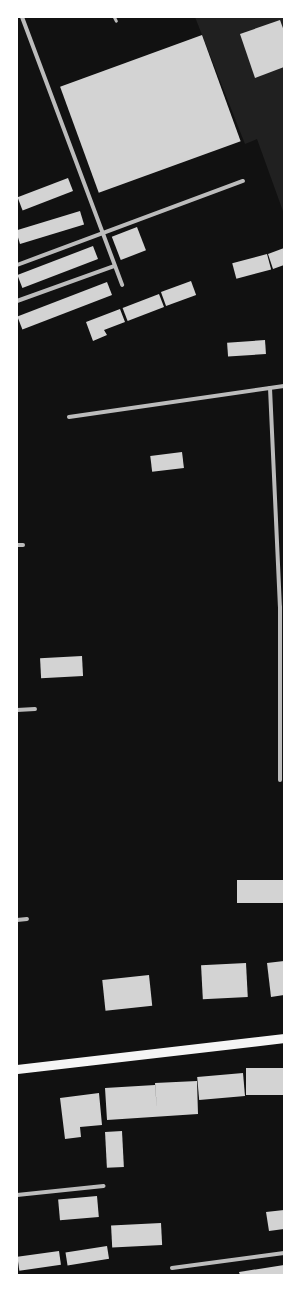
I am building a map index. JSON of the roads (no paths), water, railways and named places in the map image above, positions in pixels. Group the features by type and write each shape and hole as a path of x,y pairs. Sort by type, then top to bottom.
{"main road":[{"path":"17,1069 284,1038"}],"street":[{"path":"22,17 122,285"},
{"path":"17,265 243,181"},
{"path":"17,301 114,266"},
{"path":"69,417 284,386"},
{"path":"270,388 282,606 280,780"},
{"path":"17,545 23,545"},
{"path":"17,710 35,709"},
{"path":"17,920 27,919"},
{"path":"17,1195 104,1186"},
{"path":"172,1268 284,1254"}],"lane":[{"path":"114,17 116,21"}]}
